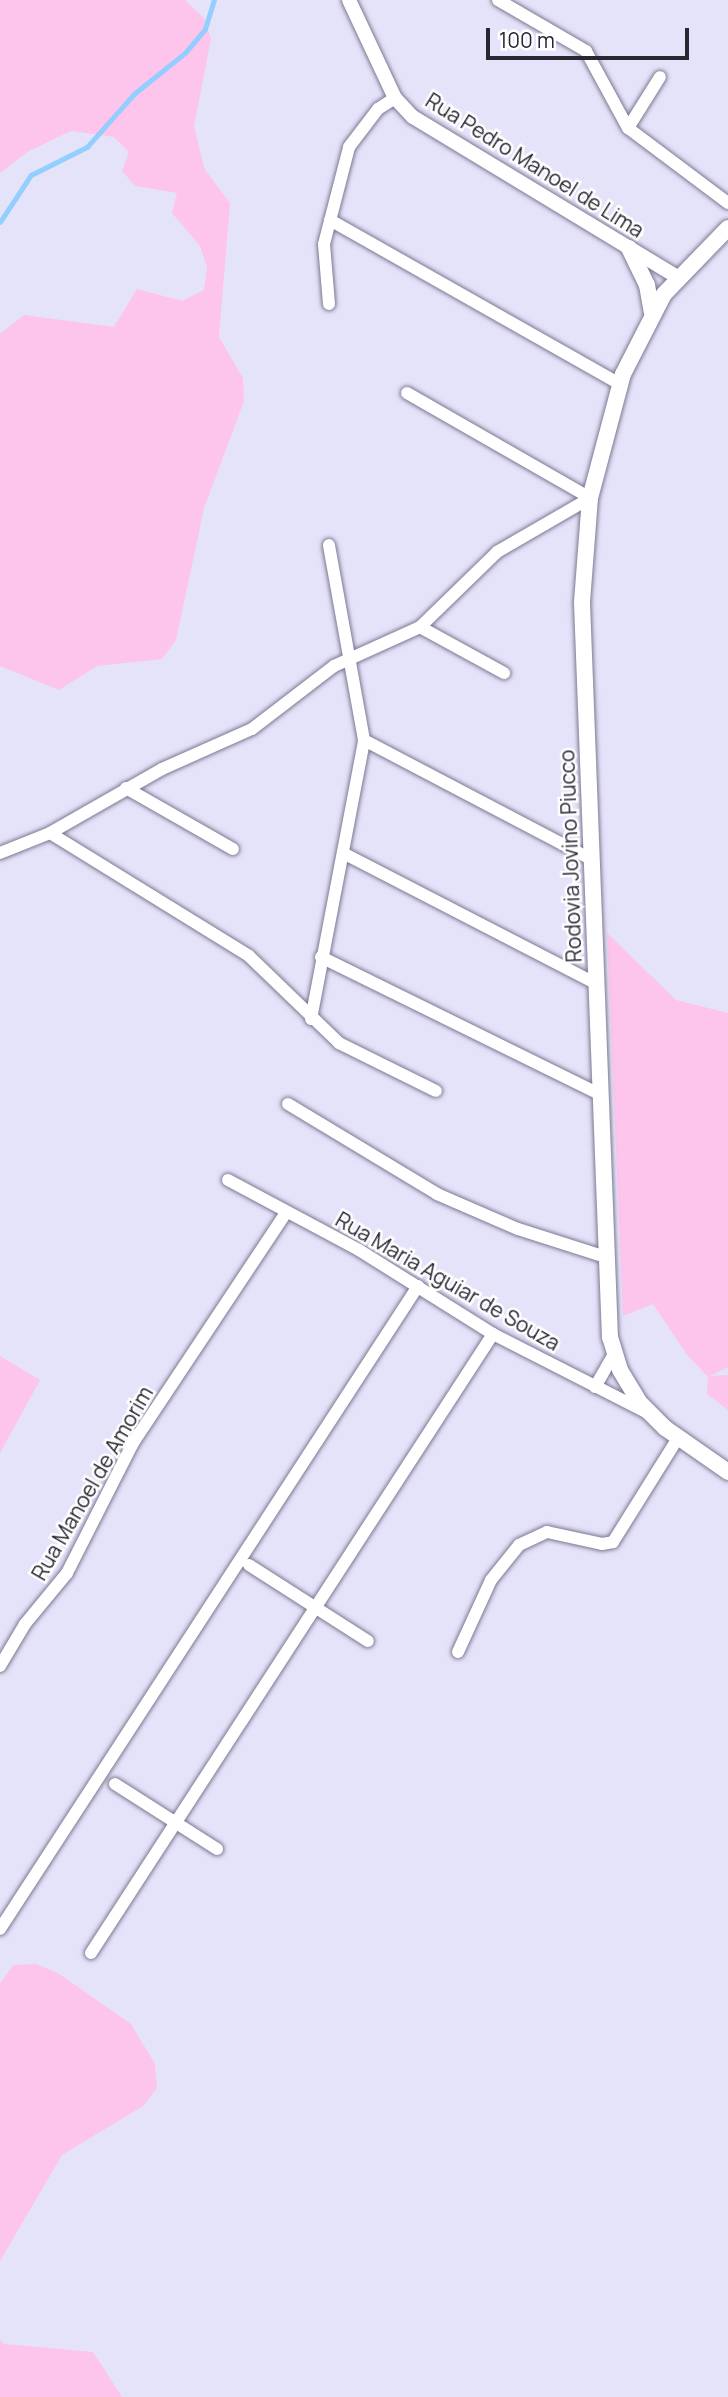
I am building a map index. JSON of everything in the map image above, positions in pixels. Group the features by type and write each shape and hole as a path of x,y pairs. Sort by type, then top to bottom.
{"main road":[{"name":"Rodovia Jovino Piucco","path":"728,228 677,277 652,312 620,384 590,498 582,639 606,1257 614,1354 628,1385 650,1414 678,1438 728,1472"},
{"path":"629,248 647,285 652,312"}],"street":[{"name":"Rua Pedro Manoel de Lima","path":"349,0 395,98 425,126 677,277"},
{"path":"498,0 586,51 598,66 628,128 728,203"},
{"path":"628,128 660,77"},
{"path":"329,304 324,244 354,136 377,109 395,98"},
{"path":"330,220 620,384"},
{"path":"407,393 590,498"},
{"path":"0,853 50,832 126,788 252,729 315,679 421,627 496,552 590,498"},
{"path":"312,1019 321,957 364,740 329,545"},
{"path":"421,627 504,673"},
{"path":"364,740 592,859"},
{"path":"126,788 233,849"},
{"path":"50,832 249,956 339,1043 436,1091"},
{"path":"343,853 595,983"},
{"path":"321,957 600,1094"},
{"path":"288,1104 437,1194 518,1230 606,1257"},
{"name":"Rua Maria Aguiar de Souza","path":"228,1180 418,1286 493,1334 650,1414"},
{"name":"Rua Manoel de Amorim","path":"0,1666 25,1624 67,1573 133,1443 286,1213"},
{"path":"0,1929 418,1286"},
{"path":"91,1953 493,1334"},
{"path":"595,1387 614,1354"},
{"path":"458,1652 492,1580 519,1545 547,1532 612,1542 678,1438"},
{"path":"249,1565 368,1641"},
{"path":"115,1784 217,1849"}],"shaded area":[{"path":"0,0 185,0 204,18 211,39 194,126 204,168 230,203 219,337 243,378 244,401 204,508 176,640 162,659 97,666 59,690 0,666 0,334 24,315 114,327 137,289 182,301 204,290 207,267 200,246 172,213 177,193 135,186 122,171 129,152 114,137 71,131 29,151 0,173"},
{"path":"607,933 676,1000 728,1013 728,1367 710,1376 728,1375 728,1410 707,1394 708,1377 687,1355 653,1304 623,1316"},
{"path":"0,1356 40,1380 0,1453"},
{"path":"36,1964 58,1973 131,2024 155,2064 157,2088 143,2106 62,2155 0,2261 0,1984 13,1965"},
{"path":"0,2339 4,2344 93,2352 122,2397 0,2397"}],"waterway":[{"path":"0,222 31,175 87,147 135,93 185,53 205,29 214,0"}]}
